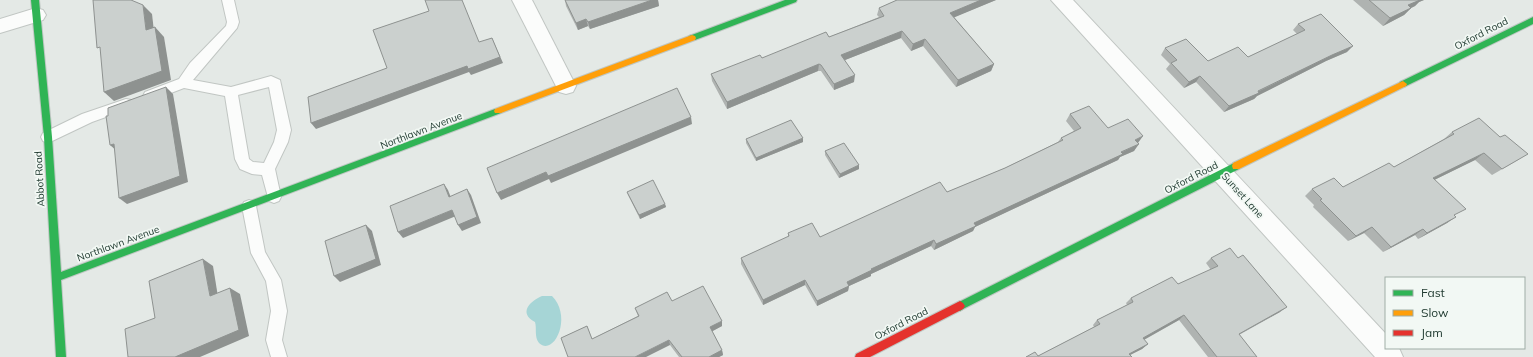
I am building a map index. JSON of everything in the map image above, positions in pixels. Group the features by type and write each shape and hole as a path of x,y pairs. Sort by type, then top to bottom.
{"street":[{"path":"522,0 566,86"},
{"name":"Northlawn Avenue","path":"56,278 793,0"},
{"name":"Sunset Lane","path":"1061,0 1223,173 1391,357"},
{"path":"0,26 36,7"},
{"name":"Abbot Road","path":"36,7 48,137 61,357"},
{"name":"Oxford Road","path":"860,357 1223,173 1533,20"}],"lane":[{"path":"184,83 195,67 231,28 233,22 228,0"},
{"path":"48,137 87,118 184,83 231,92 271,80 275,84 284,130 281,142 268,169 274,197"},
{"path":"231,92 242,159 245,165 252,168 268,169"},
{"path":"249,206 258,253 273,280 279,311 274,340 279,357"}],"water":[{"path":"542,296 552,296 558,305 561,314 559,333 550,345 545,346 537,341 535,322 527,315 530,304"}],"building":[{"path":"93,0 131,0 143,5 146,30 155,27 162,71 104,92 100,47 97,48"},
{"path":"425,0 462,0 479,42 492,38 500,57 468,69 467,66 311,123 308,97 387,68 373,30 429,11"},
{"path":"565,0 652,0 588,22 586,19 576,23"},
{"path":"897,0 981,0 950,13 994,64 958,80 925,39 913,44 902,31 841,55 855,75 834,84 819,64 727,102 711,74 760,55 762,58 826,32 829,37 884,16 879,8"},
{"path":"1369,0 1420,0 1408,5 1411,8 1390,18"},
{"path":"1321,14 1353,46 1258,91 1259,93 1229,106 1200,76 1189,82 1171,63 1177,60 1165,48 1186,39 1208,61 1238,47 1248,57 1305,30 1298,24"},
{"path":"166,87 180,176 119,198 114,144 110,145 106,116 108,116 108,108"},
{"path":"677,88 691,117 548,176 546,172 497,193 487,168"},
{"path":"1089,106 1108,128 1128,119 1143,136 1135,140 1139,144 1121,152 1123,154 974,223 976,226 936,244 934,240 871,269 872,270 847,282 849,286 817,301 805,280 763,300 741,258 789,236 788,233 812,223 820,237 940,182 947,192 1005,168 1063,140 1061,138 1081,128 1070,114"},
{"path":"1479,118 1500,137 1505,135 1528,154 1502,169 1484,153 1433,178 1466,209 1454,215 1456,217 1427,233 1423,229 1391,247 1372,227 1356,236 1320,200 1322,199 1312,189 1334,178 1343,187 1389,163 1394,167 1454,134 1452,132"},
{"path":"791,120 803,138 756,158 746,139"},
{"path":"844,143 859,165 840,174 825,151"},
{"path":"653,180 665,204 639,215 627,192"},
{"path":"444,184 449,197 467,189 477,217 458,225 452,210 398,232 390,206"},
{"path":"366,225 376,259 334,276 325,241"},
{"path":"1230,248 1238,258 1243,255 1287,307 1239,334 1257,357 1217,357 1184,315 1143,338 1148,344 1129,354 1132,357 1026,357 1035,352 1038,356 1100,324 1097,320 1133,302 1131,298 1172,277 1178,284 1218,266 1211,258"},
{"path":"203,259 210,296 230,288 239,330 175,357 128,357 125,329 155,318 149,281"},
{"path":"703,286 722,321 710,327 722,350 709,357 682,357 669,340 635,357 568,357 561,338 587,326 592,339 639,316 635,308 667,292 672,301"}],"traffic: fast":[{"path":"35,0 48,137 61,357"},
{"path":"692,38 793,0"},
{"path":"1403,84 1533,20"},
{"path":"56,278 498,111"},
{"path":"960,306 1236,166"}],"traffic: slow":[{"path":"498,111 692,38"},
{"path":"1236,166 1403,84"}],"traffic: jam":[{"path":"860,357 960,306"}]}
